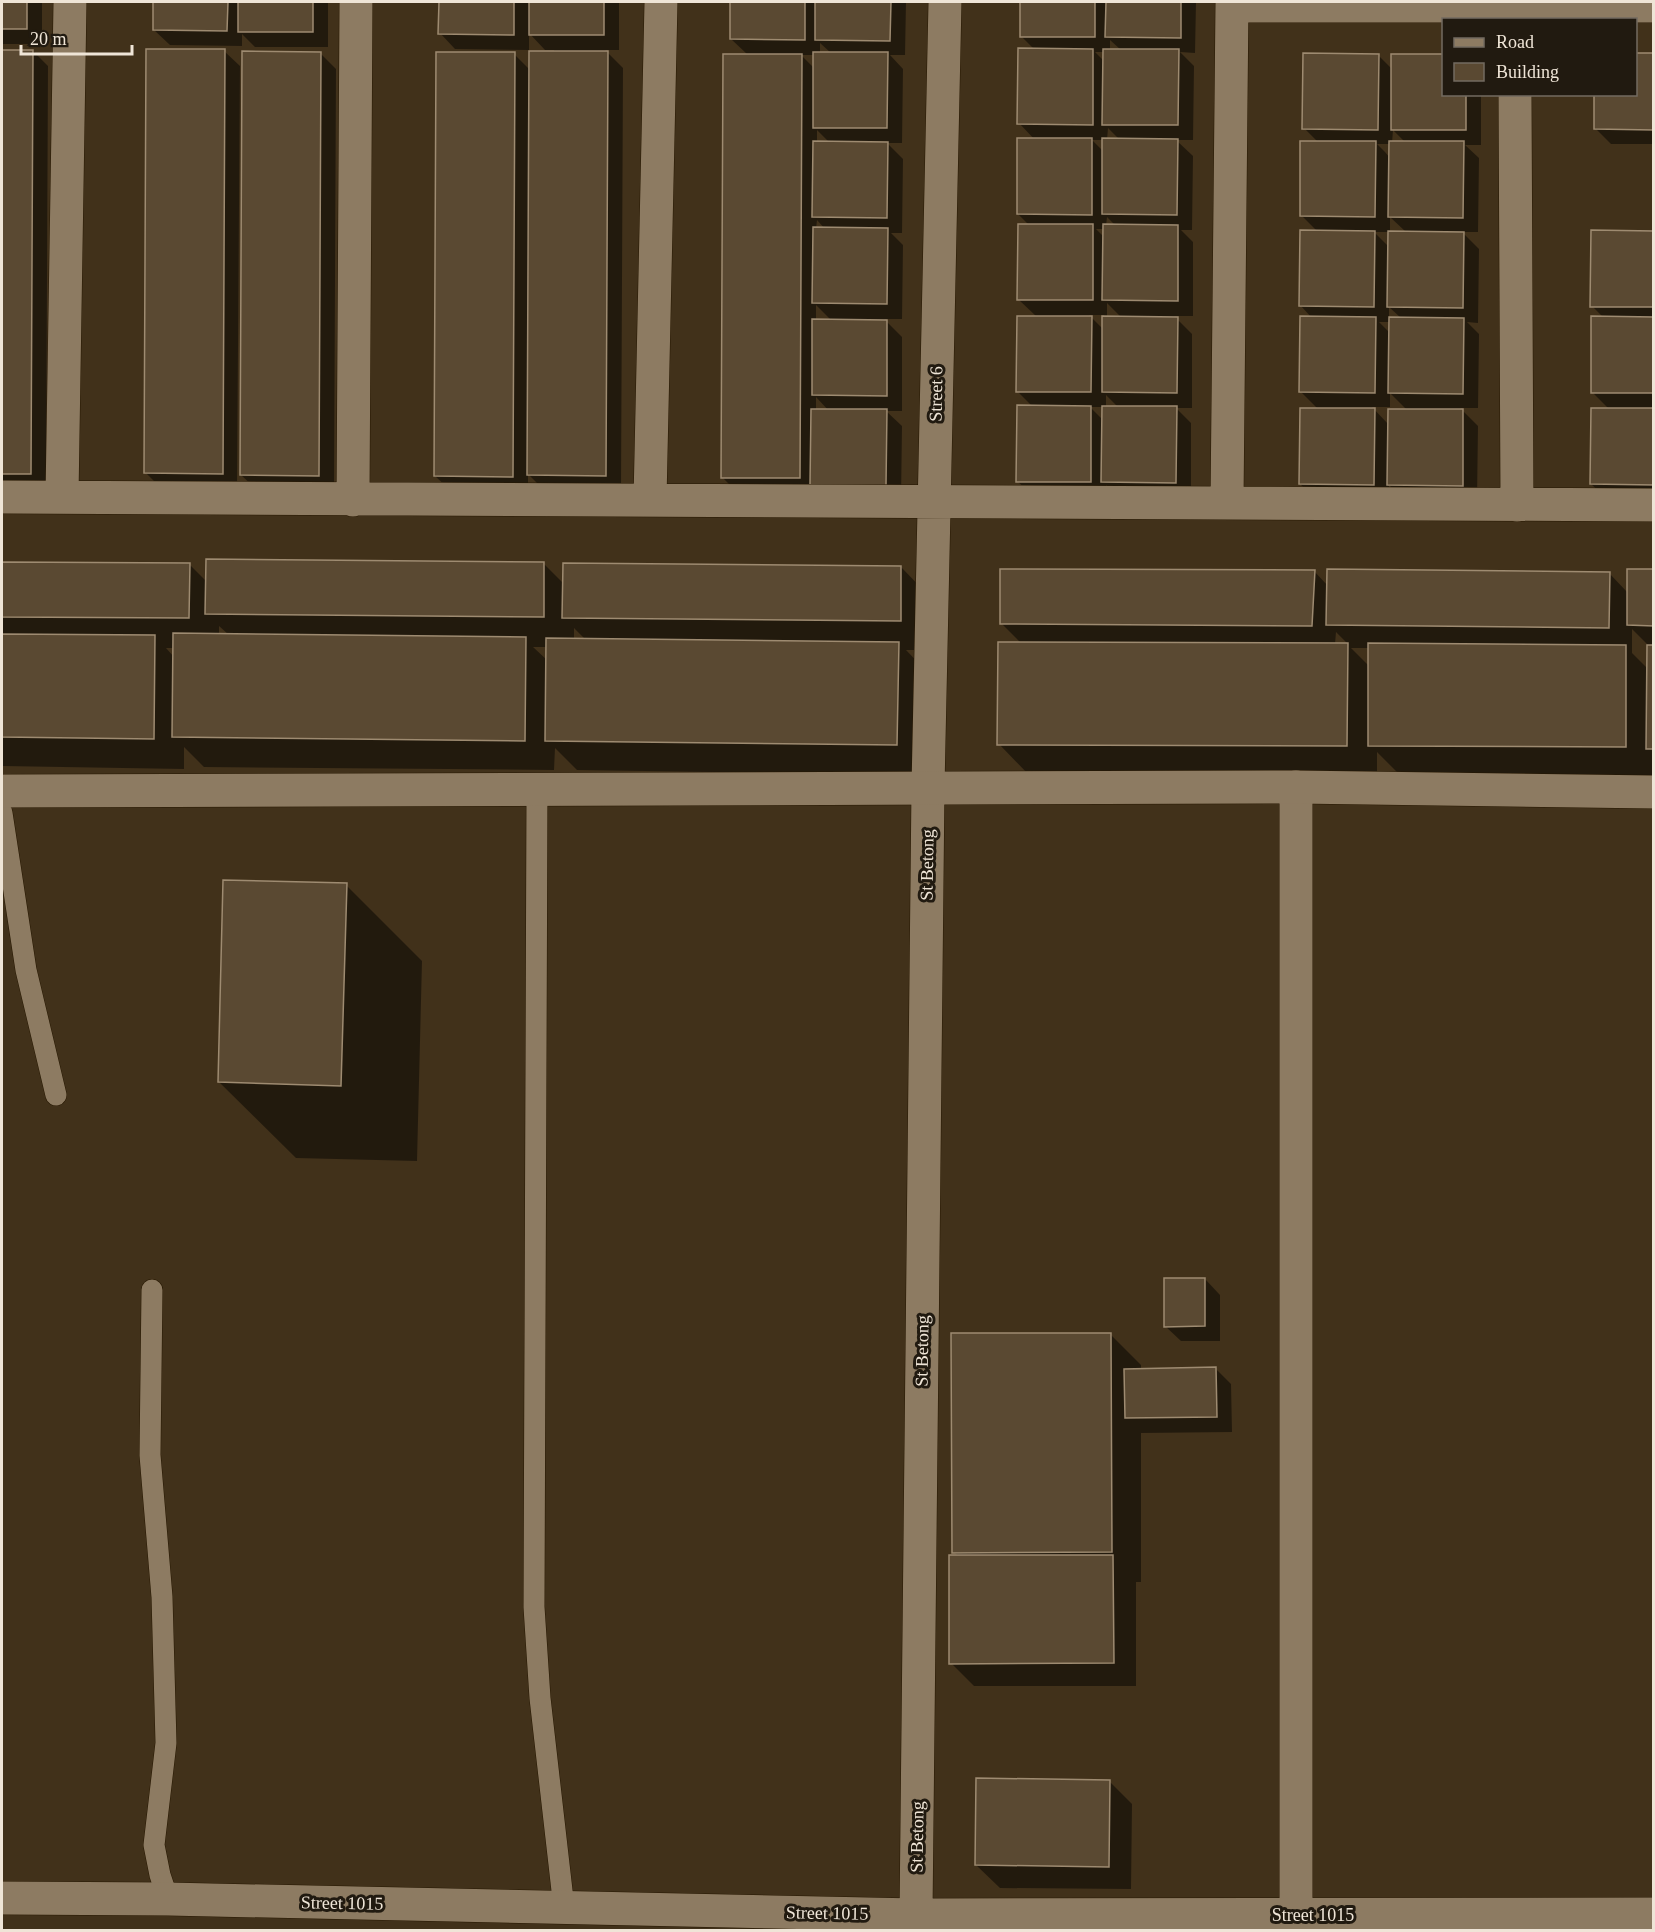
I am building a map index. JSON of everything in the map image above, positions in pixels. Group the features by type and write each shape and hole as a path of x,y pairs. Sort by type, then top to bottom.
{"street":[{"path":"62,498 70,2"},
{"path":"353,500 356,2"},
{"path":"650,500 661,2"},
{"name":"Street 6","path":"928,787 945,2"},
{"path":"1227,504 1232,4 1515,13 1653,6"},
{"path":"1515,96 1517,505"},
{"path":"2,497 1653,506"},
{"name":"St Betong","path":"916,1915 928,787"},
{"path":"1296,787 1296,1915"},
{"path":"2,791 1296,787 1653,792"},
{"name":"Street 1015","path":"2,1898 168,1899 916,1915 1653,1914"}],"lane":[{"path":"537,789 534,1607 540,1698 564,1908"},
{"path":"2,813 26,970 56,1095"},
{"path":"152,1290 150,1455 162,1597 166,1743 154,1845 168,1899"}],"building":[{"path":"2,2 27,2 27,29 2,29"},
{"path":"153,2 228,2 227,31 153,30"},
{"path":"238,2 313,2 313,32 238,32"},
{"path":"439,2 514,2 514,35 438,34"},
{"path":"529,2 604,2 604,35 529,35"},
{"path":"730,2 805,2 805,40 730,39"},
{"path":"815,2 891,2 890,41 815,40"},
{"path":"1020,2 1095,2 1095,37 1020,37"},
{"path":"1106,2 1181,2 1181,38 1105,37"},
{"path":"1018,48 1093,49 1093,125 1017,124"},
{"path":"146,49 225,49 223,474 144,473"},
{"path":"1103,49 1179,49 1178,125 1102,125"},
{"path":"2,50 33,50 31,474 2,474"},
{"path":"242,51 321,52 319,476 240,475"},
{"path":"529,51 608,51 606,476 527,475"},
{"path":"436,52 515,52 513,477 434,476"},
{"path":"813,52 888,52 887,128 813,128"},
{"path":"1303,53 1379,54 1378,130 1302,129"},
{"path":"1637,53 1654,53 1654,130 1594,129 1594,96 1637,96"},
{"path":"723,54 802,54 800,478 721,478"},
{"path":"1391,54 1442,54 1442,96 1466,96 1466,130 1391,130"},
{"path":"1017,138 1092,138 1092,215 1017,214"},
{"path":"1102,138 1178,139 1177,215 1102,214"},
{"path":"813,141 888,142 887,218 812,217"},
{"path":"1300,141 1376,141 1375,217 1300,216"},
{"path":"1389,141 1464,141 1463,218 1388,217"},
{"path":"1018,224 1093,224 1093,300 1017,300"},
{"path":"1103,224 1178,225 1178,301 1102,300"},
{"path":"813,227 888,228 887,304 812,303"},
{"path":"1300,230 1375,231 1374,307 1299,306"},
{"path":"1591,230 1654,231 1654,307 1590,307"},
{"path":"1388,231 1464,232 1463,308 1387,307"},
{"path":"1017,316 1092,316 1091,392 1016,392"},
{"path":"1102,316 1178,317 1177,393 1102,392"},
{"path":"1300,316 1376,317 1375,393 1299,392"},
{"path":"1591,316 1654,317 1654,393 1591,393"},
{"path":"1389,317 1464,318 1463,394 1388,393"},
{"path":"812,319 887,320 887,396 812,395"},
{"path":"1017,405 1091,406 1091,482 1016,482"},
{"path":"1102,406 1177,406 1176,483 1101,482"},
{"path":"1300,408 1375,408 1374,485 1299,484"},
{"path":"1591,408 1654,408 1654,485 1590,484"},
{"path":"811,409 887,409 886,486 810,485"},
{"path":"1388,409 1463,409 1463,486 1387,485"},
{"path":"206,559 544,562 544,617 205,614"},
{"path":"2,562 190,563 189,618 2,617"},
{"path":"563,563 901,566 901,621 562,618"},
{"path":"1000,569 1315,570 1312,626 1000,624"},
{"path":"1327,569 1610,572 1609,628 1326,625"},
{"path":"1627,569 1654,569 1654,626 1627,625"},
{"path":"173,633 526,637 525,741 172,737"},
{"path":"2,634 155,635 154,739 2,737"},
{"path":"546,638 899,642 897,745 545,741"},
{"path":"998,642 1348,643 1347,746 997,745"},
{"path":"1368,643 1626,645 1626,747 1368,746"},
{"path":"1647,645 1654,645 1654,749 1646,749"},
{"path":"223,880 347,883 341,1086 218,1082"},
{"path":"1164,1278 1205,1278 1205,1326 1164,1327"},
{"path":"951,1333 1111,1333 1112,1552 952,1553"},
{"path":"1216,1367 1217,1417 1125,1418 1124,1369"},
{"path":"949,1555 1113,1555 1114,1663 949,1664"},
{"path":"976,1778 1110,1780 1109,1867 975,1865"}]}
